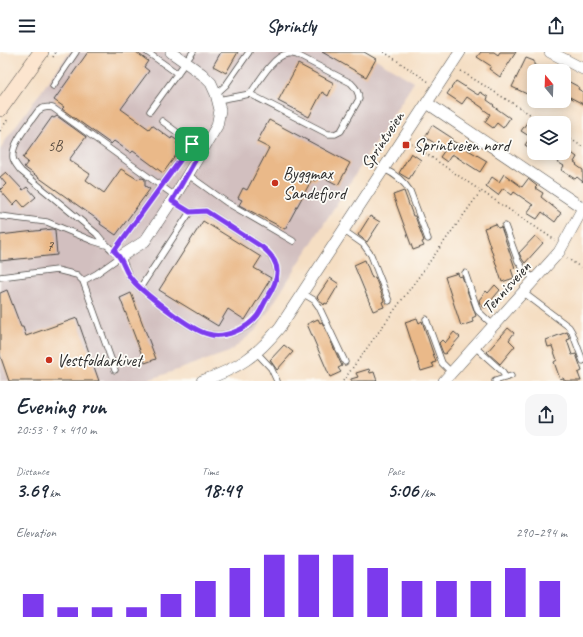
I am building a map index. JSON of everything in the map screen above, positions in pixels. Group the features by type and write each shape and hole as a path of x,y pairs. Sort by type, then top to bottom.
{"main road":[{"path":"0,109 41,52"}],"street":[{"path":"117,254 144,241 173,198 217,126 220,110 217,97 211,83 202,74 171,52"},
{"name":"Sprintveien","path":"202,381 236,367 266,345 280,327 460,52"},
{"path":"550,52 583,69"},
{"path":"427,103 583,208"},
{"name":"Tennisveien","path":"448,378 562,249 583,208"}],"lane":[{"path":"52,86 76,52"},
{"path":"147,52 178,74"},
{"path":"150,111 193,52"},
{"path":"217,97 249,52"},
{"path":"217,97 250,94 328,134 335,134 341,131 359,99 359,94 351,83 297,55 289,53 275,60 250,94"},
{"path":"48,106 53,108 161,186 173,198 190,212 206,211 262,247 270,253 274,259 277,267 277,277 274,287 257,316 244,328 215,336 207,334 193,328 140,288 129,276 117,254 106,245 97,234 21,171 13,159 13,151 15,145 38,111 43,107 48,106"},
{"path":"162,121 201,150"},
{"path":"83,281 96,274 117,254 161,186 192,144"},
{"path":"384,168 395,174 410,190 428,239"},
{"path":"187,174 226,202 293,241"},
{"path":"140,288 190,212"},
{"path":"0,216 47,222 106,245"},
{"path":"505,226 518,261 524,270 536,280"},
{"path":"343,230 362,244 371,255 389,301"},
{"path":"0,278 57,270 77,275 83,281 115,370"},
{"path":"465,273 478,311 494,326"},
{"path":"302,293 314,300 320,307 345,362"},
{"path":"524,293 569,327 583,361"},
{"path":"426,319 448,378"},
{"path":"475,347 503,372 505,378"},
{"path":"257,352 271,368 277,381"},
{"path":"495,381 512,376"}],"path":[{"path":"384,52 438,87"},
{"path":"452,65 533,116"},
{"path":"404,138 562,249 583,269"},
{"path":"571,139 583,147"},
{"path":"342,381 481,191"}],"shaded area":[{"path":"70,52 364,52 414,82 257,329 229,352 145,381 0,381 0,150 7,138"}],"building":[{"path":"88,52 136,52 148,61 144,67 149,71 121,109 149,129 152,125 171,139 172,137 178,141 176,143 182,147 163,173 133,151 131,153 114,141 111,144 62,109 64,107 54,100"},
{"path":"221,52 238,52 226,73 213,66"},
{"path":"322,52 364,52 376,59 366,77"},
{"path":"481,52 494,52 498,55 500,52 516,52 500,77 489,69 491,66 477,57"},
{"path":"526,58 534,61 534,64 527,64 527,94 512,87"},
{"path":"298,64 334,83 328,96 322,92 309,117 278,101"},
{"path":"456,81 478,95 480,92 488,97 487,100 494,105 493,106 510,118 503,128 497,123 493,128 485,122 490,114 467,97 462,104 447,94"},
{"path":"571,83 579,87 578,89 583,92 583,104 571,98"},
{"path":"57,116 86,137 69,160 90,174 86,180 104,193 121,169 137,179 145,179 145,186 150,189 116,235 100,224 101,222 24,167 28,162 23,158 52,117 54,118"},
{"path":"269,120 350,163 338,185 319,175 315,181 312,179 285,229 239,205 242,200 238,198 243,188 247,190 269,148 257,142"},
{"path":"527,122 527,135 521,131"},
{"path":"432,125 452,138 451,140 487,161 480,172 452,154 447,162 440,157 445,150 425,137"},
{"path":"571,152 577,157 574,162 583,170 583,182 577,177 575,179 561,170 564,166 556,161 571,160"},
{"path":"411,153 421,160 409,179 399,173"},
{"path":"6,172 23,190 27,187 36,197 24,207 18,200 13,205 0,190 6,184 0,177"},
{"path":"504,174 522,187 528,179 537,186 535,188 543,193 541,197 561,213 555,222 542,212 537,219 527,213 533,205 514,192 512,195 503,188 498,195 486,186 492,177 499,182"},
{"path":"404,191 424,241 422,242 424,246 413,250 393,195"},
{"path":"370,216 380,222 367,242 358,235"},
{"path":"203,221 261,257 254,268 271,278 245,320 228,309 218,326 159,290"},
{"path":"496,224 498,228 501,227 515,268 511,269 514,278 502,282 484,228"},
{"path":"55,230 57,255 0,261 0,235"},
{"path":"535,236 543,243 525,263 519,253"},
{"path":"365,260 372,278 375,277 384,301 382,302 384,307 373,311 354,265"},
{"path":"458,273 459,277 462,276 476,316 472,318 473,322 461,326 445,277"},
{"path":"330,278 339,284 327,304 325,303 324,305 317,297"},
{"path":"495,285 500,290 485,308 480,304 479,300 486,291 488,293"},
{"path":"7,290 26,336 77,318 99,381 9,381 0,355 0,293"},
{"path":"131,293 156,359 145,363 120,298"},
{"path":"417,318 419,323 422,321 436,362 432,363 434,367 421,371 405,322"},
{"path":"318,319 320,323 322,322 342,366 338,368 341,372 330,377 307,324"},
{"path":"508,328 514,333 509,340 515,346 500,364 487,352"},
{"path":"454,332 460,337 445,354 443,353 439,343 442,340 445,343"},
{"path":"567,332 570,339 567,340 572,355 576,354 582,371 578,373 581,381 565,381 563,378 560,379 554,362 557,360 552,346 548,347 546,340"},
{"path":"284,345 293,352 277,370 270,360"},
{"path":"369,369 370,373 374,372 377,381 351,381 351,379 358,377 356,373"}],"place":[{"name":"Sprintveien nord","path":"406,145"},
{"name":"Byggmax Sandefjord","path":"275,183"},
{"name":"Vestfoldarkivet","path":"49,360"}],"route":[{"path":"192,144 201,150 172,201 190,212 206,211 270,253 277,267 277,277 274,287 257,316 244,328 215,336 193,328 140,288 129,276 120,257 114,251 192,144"}]}
